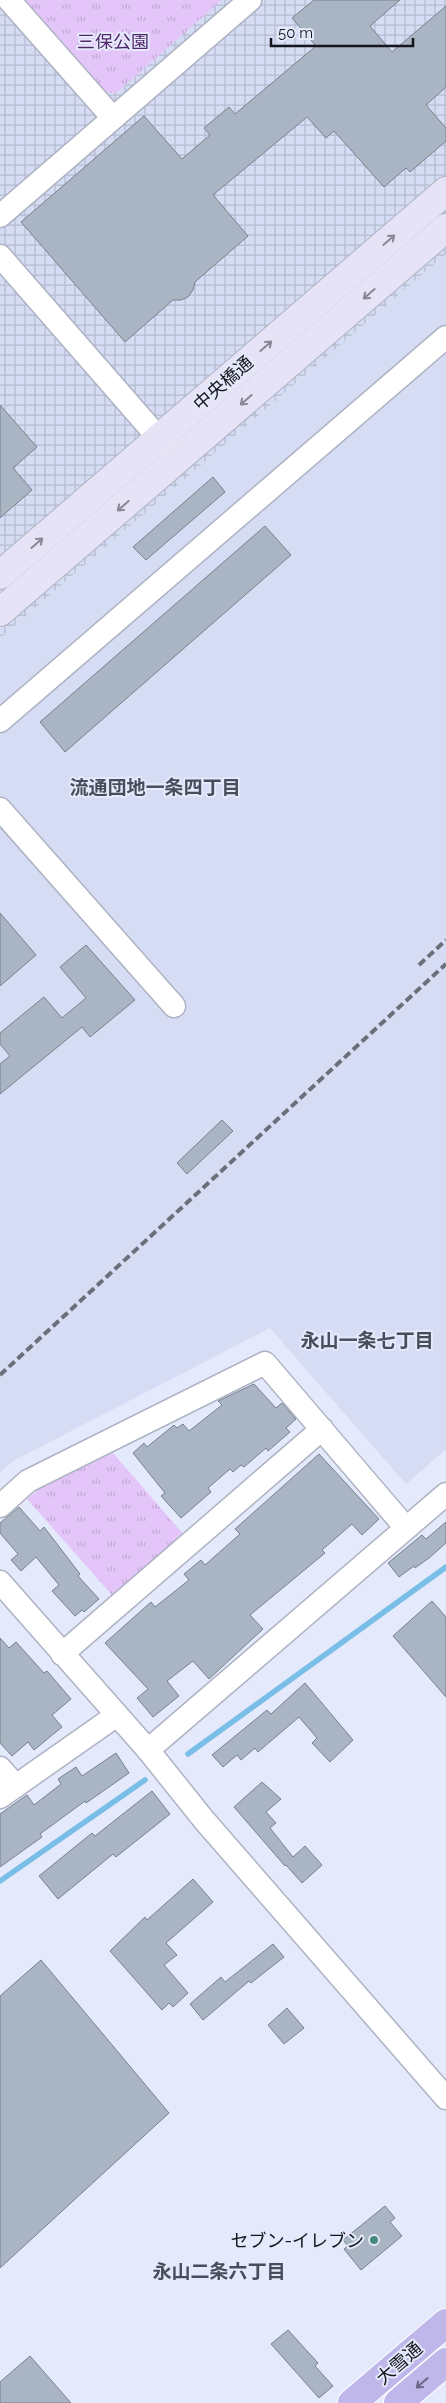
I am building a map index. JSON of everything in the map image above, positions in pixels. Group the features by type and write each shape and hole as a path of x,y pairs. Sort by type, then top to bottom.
{"highway":[{"name":"大雪通","path":"352,2403 446,2323"},
{"name":"大雪通","path":"398,2403 446,2362"}],"main road":[{"name":"中央橋通","path":"0,575 446,191"},
{"name":"中央橋通","path":"0,612 446,228"}],"street":[{"path":"9,0 113,118"},
{"path":"0,216 250,0"},
{"path":"0,256 176,460"},
{"path":"0,721 446,337"},
{"path":"0,809 174,1006"},
{"path":"0,1506 28,1481 265,1363 406,1528"},
{"path":"62,1654 322,1429"},
{"path":"148,1750 446,1494"},
{"path":"0,1582 148,1750 204,1820 446,2098"},
{"path":"0,1768 8,1792 117,1715"}],"shaded area":[{"path":"0,0 446,0 446,254 0,638"},
{"path":"446,254 446,1449 406,1484 270,1328 13,1461 0,1473 0,638"}],"green space":[{"name":"三保公園","path":"24,0 222,0 116,93 104,92"},
{"path":"113,1453 184,1535 112,1595 27,1499 43,1486"}],"building":[{"path":"314,0 400,0 370,26 392,52 446,6 446,87 426,105 446,128 446,141 410,172 406,168 384,187 334,131 326,138 307,117 213,195 248,236 195,282 193,290 188,297 181,300 173,300 125,342 21,222 144,116 182,159 210,135 204,128 229,107 235,114 316,46 292,18"},
{"path":"0,405 37,447 13,468 32,490 0,518"},
{"path":"213,477 225,492 146,560 133,547"},
{"path":"265,526 291,555 65,752 40,722"},
{"path":"0,913 36,955 0,986"},
{"path":"86,945 135,1000 90,1037 82,1027 0,1094 0,1064 10,1056 0,1044 0,1033 44,997 62,1018 86,998 60,967"},
{"path":"222,1120 233,1131 187,1174 177,1163"},
{"path":"254,1384 276,1408 282,1403 296,1419 286,1428 290,1432 268,1451 266,1448 244,1467 241,1465 233,1472 230,1469 208,1488 211,1492 181,1518 161,1496 165,1493 133,1453 144,1443 147,1447 174,1425 177,1428 183,1424 189,1431 222,1405 218,1401"},
{"path":"319,1454 379,1519 362,1535 352,1524 322,1550 325,1553 250,1615 263,1629 209,1679 193,1661 167,1681 179,1696 153,1717 137,1698 148,1689 105,1643 151,1602 155,1607 189,1580 184,1574 201,1560 205,1565 240,1534 235,1529"},
{"path":"19,1507 40,1531 44,1527 80,1574 78,1576 99,1599 84,1612 82,1610 75,1616 52,1591 59,1585 36,1557 21,1571 11,1560 18,1554 0,1533 0,1523"},
{"path":"446,1522 446,1543 429,1558 399,1577 388,1563 422,1535 426,1539"},
{"path":"432,1601 446,1617 446,1697 393,1636"},
{"path":"0,1638 9,1648 16,1642 44,1673 47,1671 71,1699 52,1715 62,1727 34,1750 28,1742 12,1756 0,1743"},
{"path":"305,1683 353,1740 330,1762 312,1743 317,1738 299,1717 258,1752 255,1748 241,1760 237,1755 223,1767 212,1755 267,1710 271,1714"},
{"path":"116,1753 129,1773 86,1803 85,1801 40,1834 42,1837 0,1867 0,1814 27,1795 34,1805 61,1784 58,1779 76,1767 82,1776"},
{"path":"262,1782 281,1799 266,1812 276,1823 270,1828 293,1857 305,1846 322,1865 302,1883 234,1807"},
{"path":"152,1791 170,1814 116,1857 113,1854 58,1899 39,1876 92,1833 95,1836"},
{"path":"193,1879 213,1902 166,1943 177,1955 164,1965 188,1993 173,2007 169,2003 162,2010 110,1951 145,1917 147,1920"},
{"path":"273,1944 284,1957 251,1983 249,1981 203,2020 190,2004 221,1977 225,1982"},
{"path":"41,1960 169,2113 0,2268 0,1996"},
{"path":"287,2008 304,2028 284,2044 268,2025"},
{"path":"385,2206 395,2218 390,2222 402,2236 361,2270 344,2249 348,2246 343,2240"},
{"path":"288,2330 318,2363 315,2366 333,2386 319,2398 271,2344"},
{"path":"30,2356 71,2403 0,2403 0,2382"}],"waterway":[{"path":"188,1754 446,1567"},
{"path":"0,1881 145,1780"}],"railway":[{"path":"419,965 446,940"},
{"path":"0,1375 446,964"}],"place":[{"name":"セブン-イレブン","path":"374,2240"}],"district":[{"name":"流通団地一条四丁目","path":"155,787"},
{"name":"永山一条七丁目","path":"367,1340"},
{"name":"永山二条六丁目","path":"219,2271"}]}
